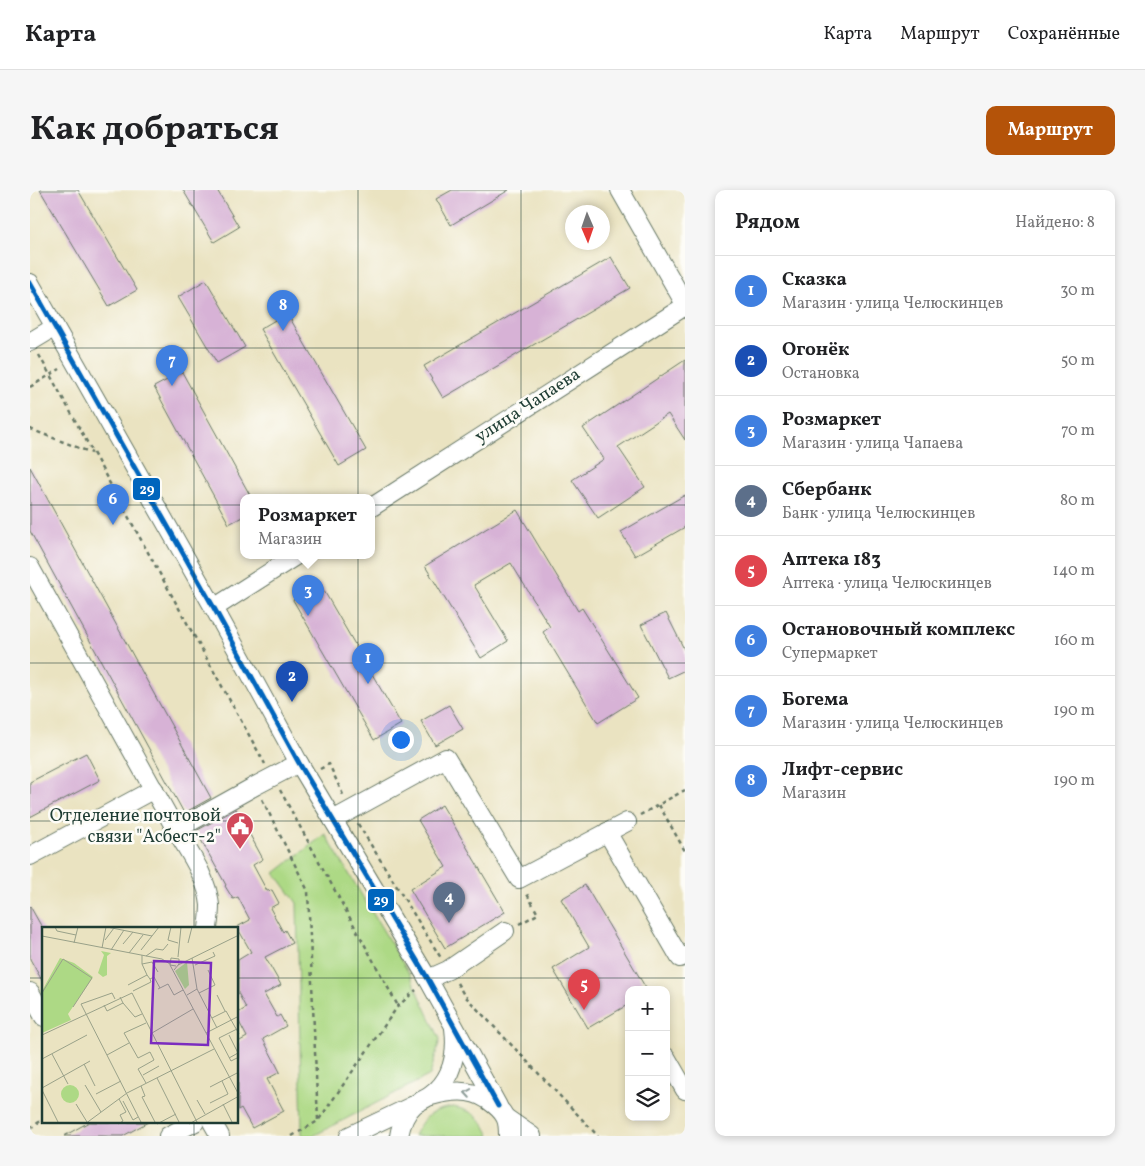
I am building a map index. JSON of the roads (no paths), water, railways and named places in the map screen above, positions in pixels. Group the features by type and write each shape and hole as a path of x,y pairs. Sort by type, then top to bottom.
{"street":[{"name":"улица Чапаева","path":"375,505 685,305 620,190"},
{"path":"30,283 214,608 303,770 428,978 502,1112 508,1136"},
{"path":"31,341 55,327"},
{"path":"214,608 291,559"},
{"path":"30,567 200,871 207,890 210,907 208,927"},
{"path":"333,820 446,758 519,879 628,822"},
{"path":"176,830 272,777 303,770"},
{"path":"30,856 154,789"},
{"path":"608,832 680,958 685,956"},
{"path":"428,978 448,970 505,931"},
{"path":"30,992 42,1013"},
{"path":"431,1096 441,1086 454,1062 455,1038 453,1023"},
{"path":"670,1064 685,1090"},
{"path":"349,1136 431,1096 449,1091 466,1091 481,1095 532,1136"},
{"path":"398,1136 402,1121 413,1106"},
{"path":"168,1136 190,1124"},
{"path":"213,1124 220,1136"}],"place":[{"name":"Лифт-сервис","path":"283,331"},
{"name":"Богема","path":"172,386"},
{"name":"Остановочный комплекс","path":"113,525"},
{"name":"Розмаркет","path":"308,616"},
{"name":"Сказка","path":"368,684"},
{"name":"Огонёк","path":"292,702"},
{"name":"Отделение почтовой связи \"Асбест-2\"","path":"240,850"},
{"name":"Сбербанк","path":"449,923"},
{"name":"Аптека 183","path":"584,1010"}]}
